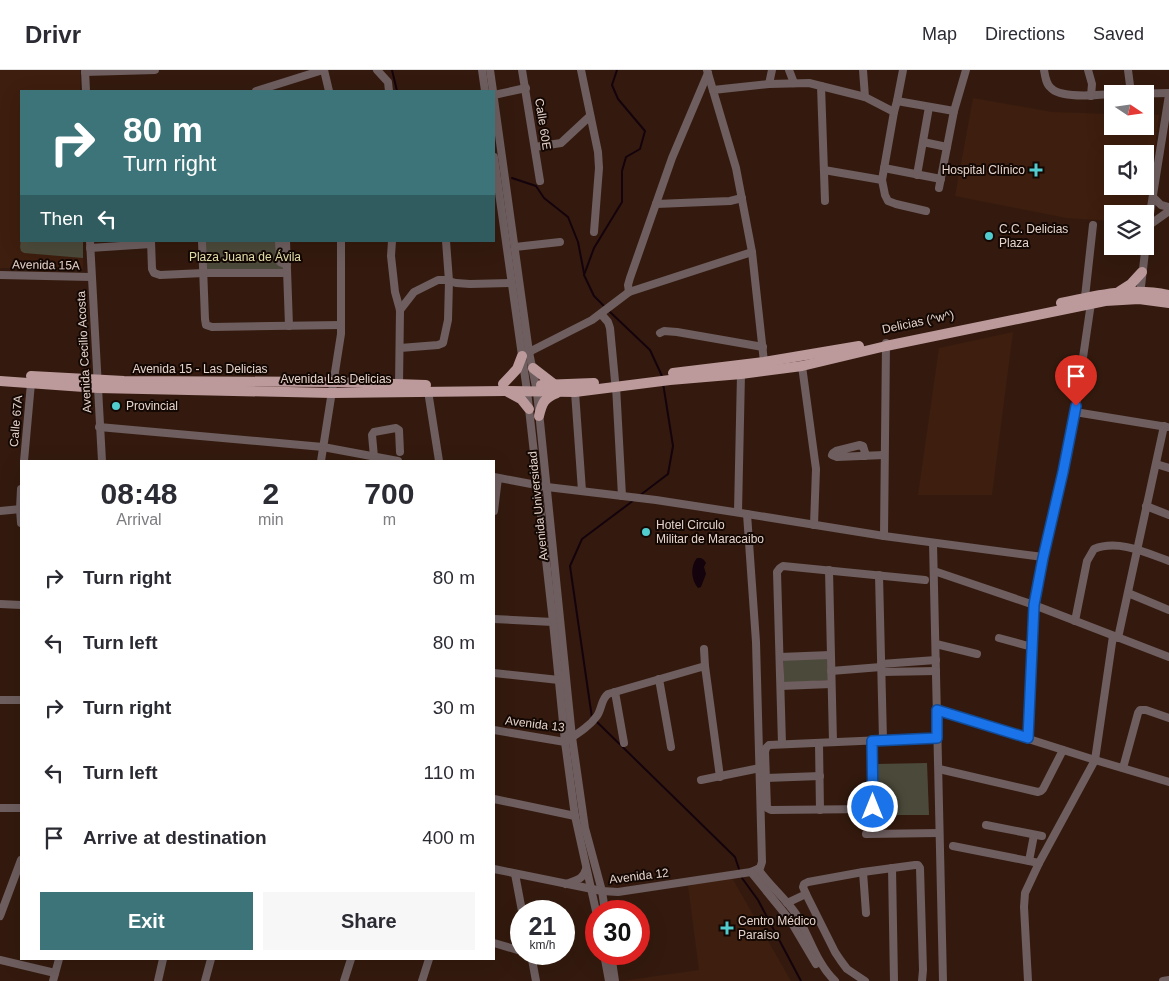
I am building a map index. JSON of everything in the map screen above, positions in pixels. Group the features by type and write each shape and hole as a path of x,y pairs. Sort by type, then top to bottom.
{"main road":[{"path":"1118,292 1131,284 1142,272"},
{"name":"Delicias (^w^)","path":"670,377 741,374 802,366 886,344 1118,292 1140,295 1169,303"},
{"name":"Delicias (^w^)","path":"1088,300 1117,300 1155,292 1169,295"},
{"name":"Delicias (^w^)","path":"670,377 886,344"},
{"path":"504,387 526,354"},
{"path":"533,368 557,388"},
{"path":"0,375 98,384"},
{"name":"Avenida Las Delicias","path":"0,381 428,391 504,387 557,388 575,392 615,384 670,377"},
{"path":"539,416 542,404 557,388 574,385 615,384"},
{"path":"333,388 399,385 504,387 521,399 529,409"}],"street":[{"path":"86,90 85,71 155,70"},
{"path":"268,90 323,70 329,90"},
{"path":"377,70 388,82"},
{"path":"386,70 389,90"},
{"path":"482,70 485,90"},
{"path":"490,70 493,90"},
{"name":"Calle 60E","path":"522,70 540,181"},
{"path":"581,70 598,152 599,168 594,232"},
{"path":"769,84 772,70"},
{"path":"789,70 794,82"},
{"path":"863,70 865,97"},
{"path":"903,70 882,180 888,201 926,211"},
{"path":"939,188 954,111 966,70"},
{"path":"1044,70 1046,80 1054,91 1073,95 1104,95"},
{"path":"1088,70 1092,84 1091,96"},
{"path":"1128,70 1130,85"},
{"path":"707,71 736,168 742,198 752,252 764,362"},
{"path":"629,292 630,278 672,158 707,71"},
{"path":"713,90 794,82 809,83 865,97 894,112"},
{"path":"822,86 825,200"},
{"path":"495,97 526,88"},
{"path":"1152,205 1167,128 1169,94 1154,94"},
{"path":"897,101 954,111"},
{"name":"Avenida Universidad","path":"495,104 515,247 526,354 531,389 539,416 547,487 575,816 594,900"},
{"path":"917,175 929,107"},
{"path":"535,146 561,143 590,116"},
{"path":"923,142 947,147"},
{"name":"Avenida Universidad","path":"495,164 511,284 526,354 533,368 529,409 559,680 585,828 603,900"},
{"path":"884,168 941,179"},
{"path":"824,170 882,180"},
{"path":"1153,197 1169,209 1154,221"},
{"path":"656,204 730,201 742,198"},
{"path":"1028,738 1034,605 1076,412 1088,300 1093,225"},
{"path":"202,242 206,325 212,327 341,326"},
{"path":"279,242 280,262 287,269"},
{"path":"286,242 289,326"},
{"path":"321,460 341,326 341,242"},
{"path":"392,242 391,256 395,292 400,310 399,385"},
{"path":"400,348 443,343 448,320 449,281 446,242"},
{"path":"515,247 560,242"},
{"path":"90,245 151,243 152,269 154,273 160,275 287,269"},
{"name":"Avenida Cecilio Acosta","path":"90,245 102,460"},
{"path":"526,354 577,328 605,311 629,292 752,252"},
{"path":"1140,295 1144,255"},
{"name":"Avenida 15A","path":"0,275 91,277"},
{"path":"395,292 414,292 438,280 470,284 511,284"},
{"path":"400,310 414,292"},
{"path":"605,311 610,328 623,496"},
{"path":"660,334 664,331 677,332 763,347"},
{"path":"884,536 886,344"},
{"path":"802,366 816,469 814,525"},
{"path":"738,512 741,374"},
{"name":"Calle 67A","path":"24,460 31,383"},
{"path":"428,391 439,460"},
{"path":"575,392 582,491"},
{"path":"1028,981 1025,898 1028,886 1039,863 1095,760 1116,637 1166,427 1076,412"},
{"path":"99,427 323,447 383,460"},
{"path":"374,457 372,435 374,432 396,428 398,430 400,452"},
{"path":"866,456 884,455"},
{"path":"1156,464 1169,468"},
{"path":"495,494 496,478 547,487 738,512 884,536 1043,558"},
{"path":"1146,506 1169,515"},
{"path":"0,511 20,509"},
{"path":"748,514 756,642 762,862 760,868 755,870"},
{"path":"933,543 943,981"},
{"path":"1075,621 1087,561 1094,549 1106,546 1137,548 1169,561"},
{"path":"782,744 777,572 780,568 784,566 924,580"},
{"path":"829,570 833,742"},
{"path":"934,571 1034,605 1169,657"},
{"path":"879,575 883,740"},
{"path":"1128,593 1169,610"},
{"path":"0,604 20,605"},
{"path":"495,619 553,622"},
{"path":"999,638 1032,647"},
{"path":"936,644 977,654"},
{"path":"704,649 720,777"},
{"path":"780,657 830,655"},
{"path":"831,671 881,668 936,660"},
{"path":"569,740 598,714 602,708 604,697 608,694 705,666"},
{"path":"881,668 936,671"},
{"path":"495,673 559,680"},
{"path":"659,679 671,747"},
{"path":"781,686 831,684"},
{"path":"615,692 624,743"},
{"path":"0,700 20,700"},
{"path":"937,710 1169,782"},
{"path":"1123,768 1140,710 1146,710 1169,718"},
{"name":"Avenida 13","path":"495,730 569,740"},
{"path":"872,741 873,807 869,809 820,810 771,810 767,808 766,748 769,745 937,738"},
{"path":"819,744 820,810"},
{"path":"939,769 1038,792 1043,789 1063,750"},
{"path":"701,780 760,768"},
{"path":"766,778 820,776"},
{"path":"495,799 575,816"},
{"path":"0,808 20,808"},
{"path":"986,825 1038,836 1029,861"},
{"path":"866,834 939,833"},
{"path":"953,846 1039,863"},
{"path":"0,913 20,863"},
{"path":"865,981 848,969 835,952 803,887 805,882 915,865 920,868 922,981"},
{"path":"566,884 584,876 587,867"},
{"path":"892,868 894,981"},
{"name":"Avenida 12","path":"495,869 602,891 618,892 755,870"},
{"path":"755,870 787,903 799,919 823,967 835,981"},
{"path":"755,870 790,920 827,981"},
{"path":"863,872 866,913"},
{"path":"515,874 520,900"},
{"path":"787,903 806,894"},
{"path":"495,943 510,948"},
{"path":"0,960 54,977 59,960"},
{"path":"158,981 163,960"},
{"path":"205,981 211,960"},
{"path":"344,981 352,960"},
{"path":"422,981 429,960"},
{"path":"533,965 536,981"},
{"path":"606,965 608,981"},
{"path":"613,965 615,981"},
{"path":"1162,981 1169,980"}],"shaded area":[{"path":"0,70 80,70 80,90 20,90 20,242 83,242 83,269 0,268"},
{"name":"Hospital Clínico","path":"973,98 1052,112 1104,114 1104,135 1154,135 1154,115 1159,115 1154,154 1154,145 1104,145 1104,195 1149,195 1147,205 1104,205 1104,220 1066,218 955,196"},
{"path":"1013,332 992,495 918,495 939,348"},
{"path":"697,558 701,558 706,563 704,567 706,574 701,587 698,588 692,573 693,565"},
{"name":"Centro Médico Paraíso","path":"731,876 791,981 622,981 699,970 688,886"}],"green space":[{"path":"21,242 83,242 83,258 24,253 20,247"},
{"name":"Plaza Juana de Ávila","path":"204,242 284,242 285,272 205,272"},
{"path":"828,658 829,680 784,683 784,660"},
{"path":"927,763 929,815 877,815 876,764"}],"waterway":[{"path":"392,70 397,90"},
{"path":"606,308 594,296 584,275 594,248 622,202 622,171 626,157 640,149 645,131 618,99 612,85 617,70"},
{"path":"512,178 536,186 544,198 568,217 578,242 584,273"},
{"path":"609,311 650,350 662,376"},
{"path":"639,496 668,474 673,446 663,383"},
{"path":"592,718 570,566 582,539 634,500"},
{"path":"596,721 735,857 739,869"},
{"path":"742,878 758,900 801,981"}],"place":[{"name":"Hospital Clínico","path":"1036,170"},
{"name":"C.C. Delicias Plaza","path":"989,236"},
{"name":"Provincial","path":"116,406"},
{"name":"Hotel Circulo Militar de Maracaibo","path":"646,532"},
{"name":"Centro Médico Paraíso","path":"727,928"}],"route":[{"path":"873,807 872,741 937,738 937,710 1028,738 1034,605 1076,406"}]}
